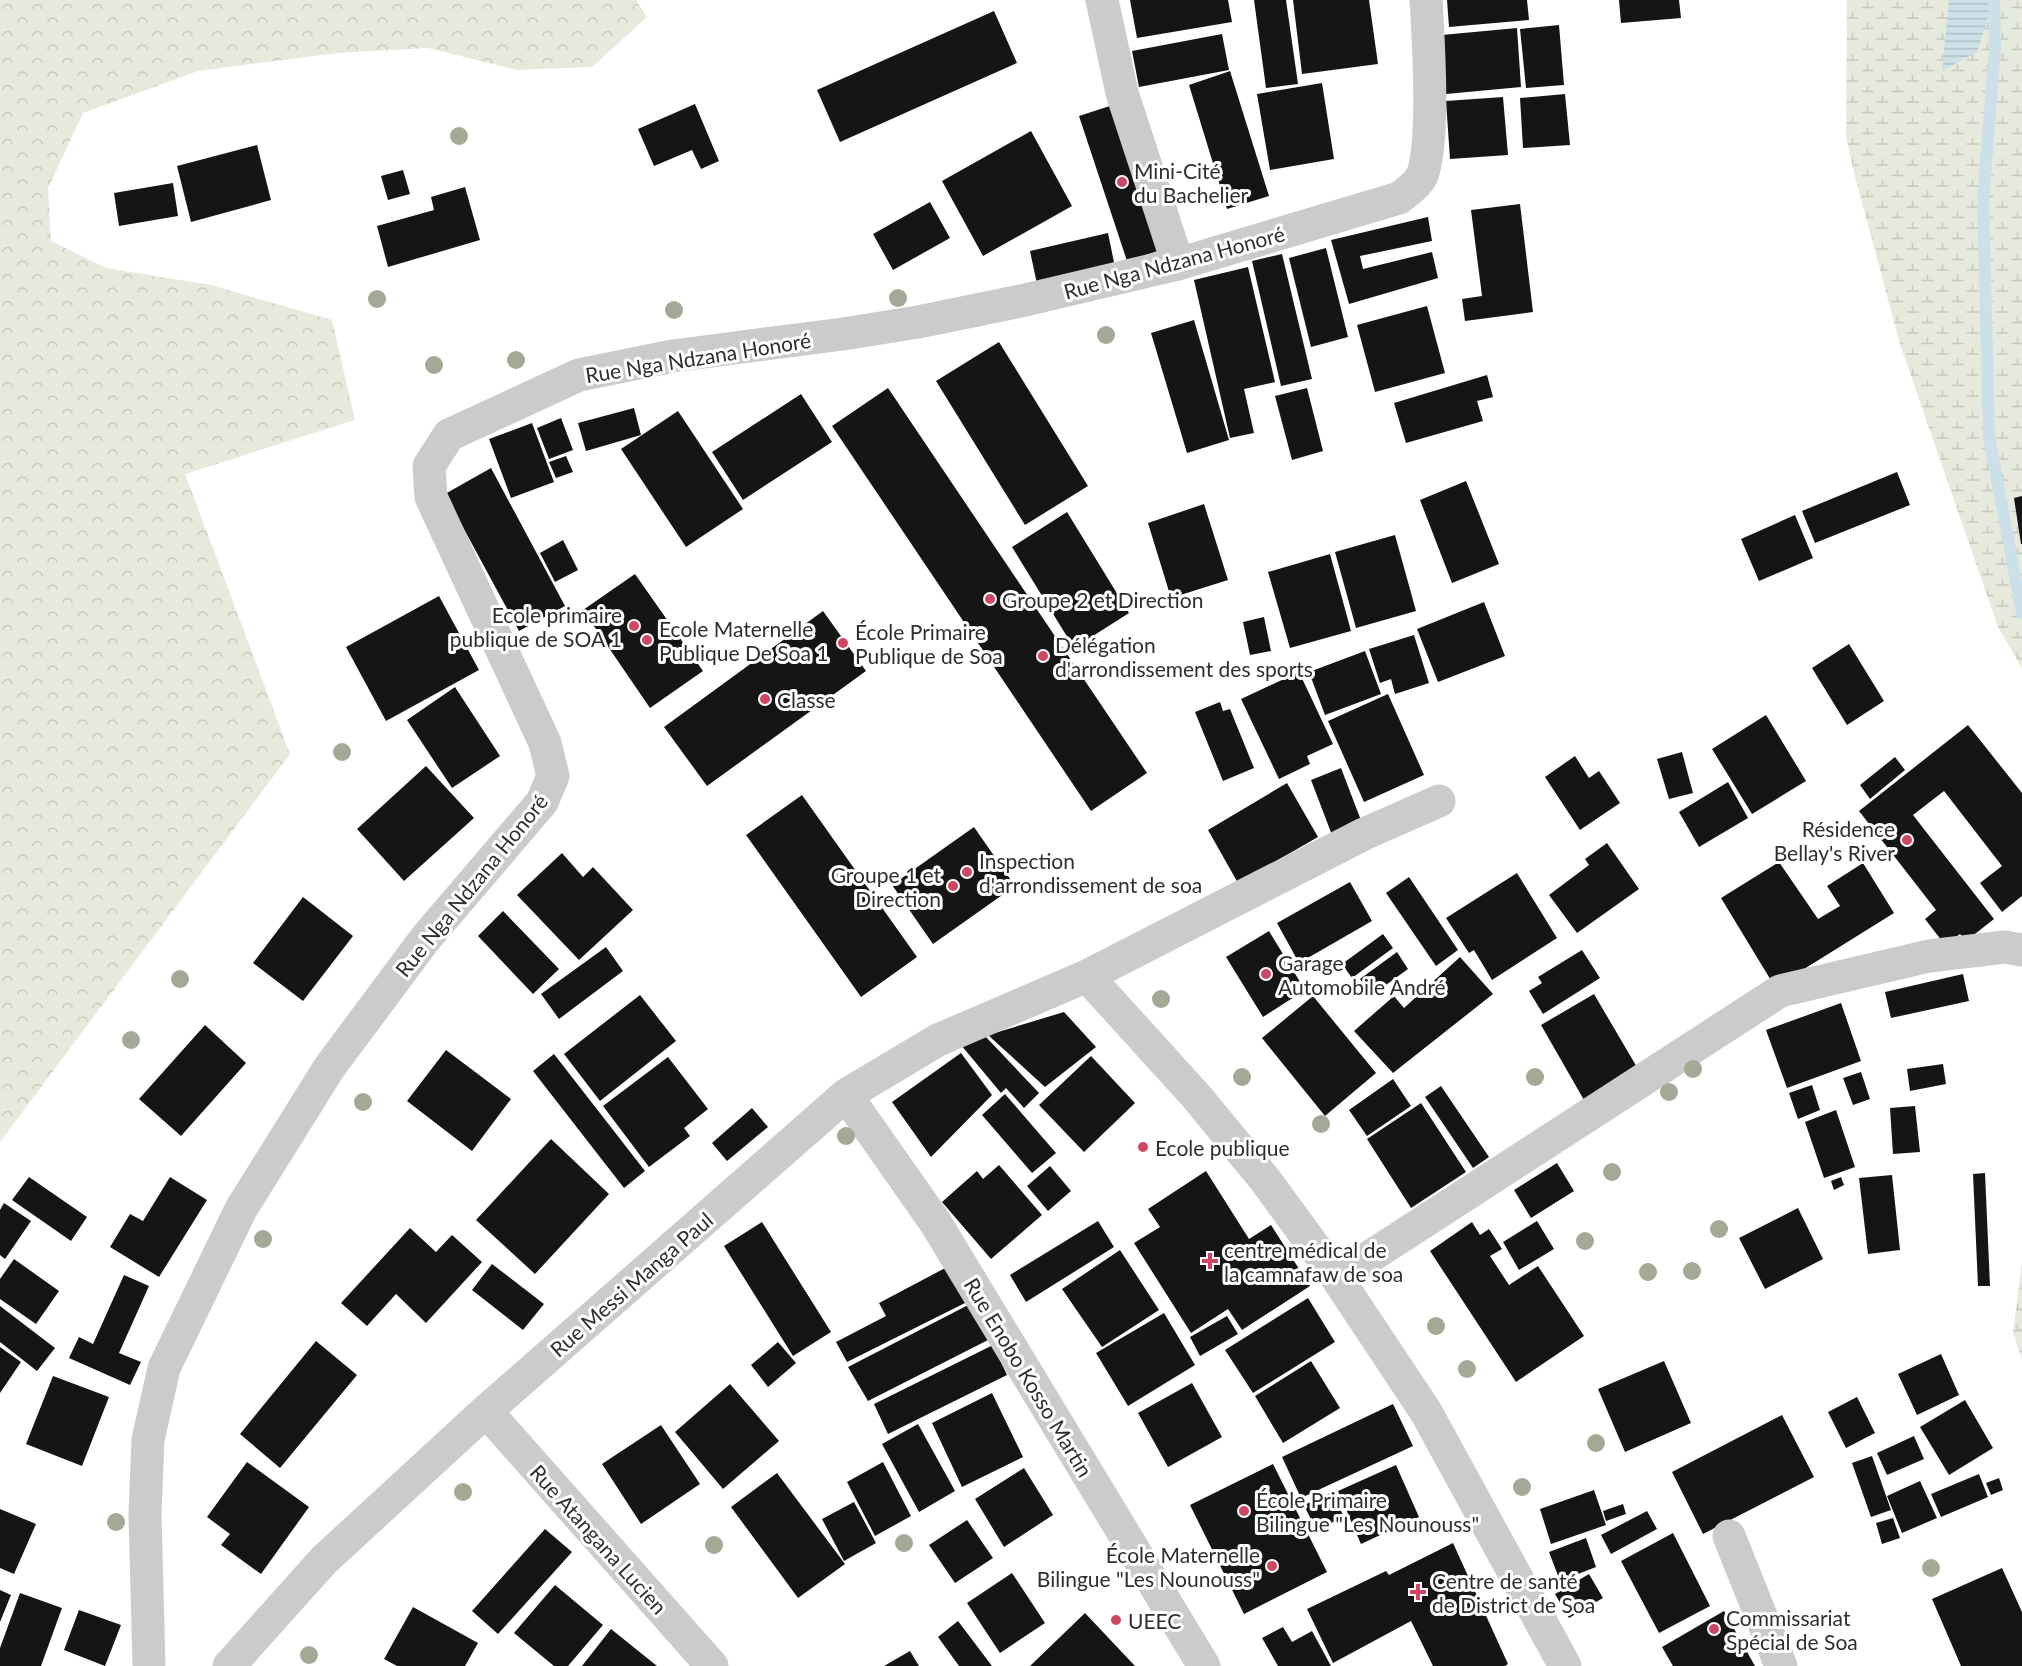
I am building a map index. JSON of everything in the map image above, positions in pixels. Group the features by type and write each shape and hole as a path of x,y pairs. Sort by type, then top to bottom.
{"street":[{"path":"1102,0 1122,93 1178,264"},
{"name":"Rue Nga Ndzana Honoré","path":"149,1666 145,1514 148,1451 164,1368 241,1209 329,1068 425,939 542,802 553,776 545,743 430,497 429,465 449,435 579,375 673,356 918,322 1022,301 1178,264 1400,198 1420,179 1428,152 1429,51 1426,0"},
{"name":"Rue Messi Manga Paul","path":"229,1666 324,1560 486,1412 846,1095 938,1040 1087,976 1364,834 1439,801"},
{"path":"1337,1278 1780,991 1929,956 2005,947 2022,950"},
{"path":"1087,976 1196,1096 1266,1181 1337,1278 1426,1412 1565,1666"},
{"name":"Rue Enobo Kosso Martin","path":"846,1095 935,1222 1204,1666"},
{"name":"Rue Atangana Lucien","path":"486,1412 712,1666"},
{"path":"1728,1536 1781,1666"}],"green space":[{"path":"0,0 636,0 647,17 592,67 517,70 428,48 337,53 198,71 83,113 48,188 51,241 106,268 211,285 332,320 355,420 185,474 290,754 0,1142"},
{"path":"1847,0 2022,0 2022,668 1998,627 1900,344 1855,177 1846,136"},
{"path":"2022,1263 2022,1360 2013,1332"}],"shaded area":[{"path":"1949,0 1988,0 1992,5 1977,52 1942,71"}],"building":[{"path":"1130,0 1228,0 1232,22 1137,38"},
{"path":"1254,0 1286,0 1298,84 1266,88"},
{"path":"1293,0 1369,0 1378,64 1302,74"},
{"path":"1447,0 1527,0 1529,20 1449,27"},
{"path":"1619,0 1679,0 1681,18 1621,23"},
{"path":"994,11 1017,63 840,142 817,90"},
{"path":"1559,25 1564,85 1526,88 1520,29"},
{"path":"1517,28 1521,87 1446,94 1442,35"},
{"path":"1222,34 1229,70 1139,87 1132,51"},
{"path":"1230,71 1269,196 1227,209 1189,85"},
{"path":"1322,83 1334,159 1270,170 1257,94"},
{"path":"1565,94 1570,145 1523,148 1520,98"},
{"path":"1503,97 1508,155 1450,159 1446,101"},
{"path":"695,104 719,161 701,169 692,150 654,166 638,129"},
{"name":"Mini-Cité du Bachelier","path":"1116,104 1164,249 1127,261 1079,116"},
{"path":"1031,131 1072,206 983,256 942,181"},
{"path":"257,145 271,200 191,222 177,166"},
{"path":"403,170 410,194 388,200 381,176"},
{"path":"173,183 178,216 119,226 114,193"},
{"path":"465,187 480,240 388,267 377,226 434,210 431,197"},
{"path":"930,202 950,238 893,270 873,234"},
{"path":"1520,204 1533,312 1465,321 1462,299 1482,296 1471,210"},
{"path":"1428,217 1432,241 1360,256 1363,269 1432,252 1438,278 1349,304 1331,240"},
{"path":"1108,233 1115,267 1037,284 1030,251"},
{"path":"1326,248 1348,337 1311,347 1289,258"},
{"path":"1282,254 1312,379 1281,386 1252,261"},
{"path":"1248,267 1275,382 1244,389 1254,433 1230,438 1194,280"},
{"path":"1427,306 1445,373 1375,392 1357,325"},
{"path":"1194,320 1229,440 1187,453 1151,333"},
{"path":"999,342 1088,486 1025,525 936,381"},
{"path":"1487,375 1493,397 1477,401 1483,421 1406,443 1394,403"},
{"name":"Groupe 2 et Direction","path":"888,388 1147,773 1091,811 832,426"},
{"path":"1307,388 1323,451 1292,460 1275,396"},
{"path":"801,394 832,442 743,500 712,452"},
{"path":"634,408 641,435 586,451 578,423"},
{"path":"678,411 743,509 686,547 621,449"},
{"path":"561,418 573,450 549,459 537,428"},
{"path":"532,423 554,482 511,498 489,439"},
{"path":"566,456 573,472 556,478 549,462"},
{"path":"491,468 565,606 519,631 445,494"},
{"path":"1897,472 1910,505 1815,543 1802,511"},
{"path":"1466,481 1499,564 1452,583 1420,500"},
{"path":"2022,496 2022,544 2021,544 2014,498"},
{"path":"1204,504 1228,580 1171,598 1148,523"},
{"path":"1067,512 1129,613 1074,648 1012,547"},
{"path":"1795,515 1813,558 1759,581 1741,539"},
{"path":"1395,535 1416,611 1356,628 1335,552"},
{"path":"563,540 578,570 555,582 540,553"},
{"path":"1330,554 1351,631 1290,648 1268,572"},
{"path":"635,574 703,671 650,708 583,610"},
{"path":"439,596 479,670 386,721 346,647"},
{"path":"1484,602 1505,656 1438,682 1417,629"},
{"name":"Classe","path":"823,611 866,671 707,786 664,727"},
{"path":"1264,617 1271,651 1250,655 1243,622"},
{"path":"1414,635 1429,683 1395,694 1391,679 1380,683 1369,649"},
{"path":"1849,644 1884,701 1847,725 1812,668"},
{"path":"1365,651 1381,694 1325,715 1309,672"},
{"path":"1299,672 1333,744 1307,756 1310,764 1279,779 1241,699"},
{"path":"455,687 500,756 452,788 407,720"},
{"path":"1388,694 1424,775 1364,802 1328,721"},
{"path":"1220,702 1223,711 1230,709 1254,768 1223,781 1195,712"},
{"path":"1766,715 1806,781 1752,814 1712,749"},
{"name":"Résidence Bellay's River","path":"1968,725 2022,793 2022,896 2002,912 1980,883 2002,866 1944,791 1913,815 1994,919 1966,941 1960,934 1945,945 1925,919 1936,910 1859,811"},
{"path":"1682,752 1693,793 1669,799 1657,759"},
{"path":"1575,756 1589,778 1599,771 1620,803 1580,830 1545,777"},
{"path":"1895,757 1905,770 1870,799 1860,785"},
{"path":"426,766 474,818 404,881 357,829"},
{"path":"1341,768 1362,823 1332,835 1311,780"},
{"path":"1728,782 1748,818 1699,847 1679,812"},
{"path":"1287,783 1318,837 1238,883 1208,830"},
{"path":"802,795 917,957 861,997 746,835"},
{"name":"Groupe 1 et Direction","path":"974,827 1015,886 933,944 892,885"},
{"path":"1607,843 1639,889 1577,933 1549,895 1589,865 1585,859"},
{"path":"562,853 583,877 593,867 633,910 579,960 517,895"},
{"path":"1779,862 1818,919 1840,906 1827,886 1863,863 1894,913 1775,987 1721,898"},
{"path":"1517,873 1557,938 1492,980 1474,950 1469,953 1446,918"},
{"path":"1409,877 1458,950 1436,966 1386,893"},
{"path":"1350,882 1372,921 1299,963 1277,923"},
{"path":"303,897 353,936 303,1001 253,963"},
{"path":"503,911 559,969 533,994 478,936"},
{"name":"Garage Automobile André","path":"1269,931 1305,990 1263,1017 1226,957"},
{"path":"1383,934 1393,948 1352,978 1342,964"},
{"path":"606,947 623,971 559,1019 541,994"},
{"path":"1582,950 1600,978 1543,1014 1529,991 1542,983 1538,977"},
{"path":"1397,952 1408,969 1372,995 1360,979"},
{"path":"1460,957 1493,994 1393,1073 1354,1031 1394,996 1404,1008"},
{"path":"1963,974 1969,1001 1891,1018 1885,992"},
{"path":"1594,994 1638,1069 1584,1100 1541,1025"},
{"path":"640,995 676,1041 600,1101 564,1054"},
{"path":"1313,996 1376,1073 1325,1116 1262,1038"},
{"path":"1841,1003 1861,1061 1787,1088 1766,1030"},
{"path":"1064,1012 1096,1047 1045,1087 988,1035"},
{"path":"205,1025 246,1063 181,1136 139,1099"},
{"path":"986,1037 1039,1093 1024,1108 1006,1088 1001,1093 961,1045"},
{"path":"446,1050 511,1099 472,1151 407,1101"},
{"path":"961,1053 992,1095 931,1157 892,1102"},
{"path":"554,1054 645,1171 624,1188 533,1071"},
{"path":"1091,1056 1135,1103 1084,1152 1039,1105"},
{"path":"668,1057 708,1109 684,1128 690,1136 649,1167 603,1106"},
{"path":"1943,1064 1946,1084 1910,1091 1907,1069"},
{"path":"1861,1072 1870,1099 1853,1105 1843,1078"},
{"path":"1393,1079 1411,1106 1367,1136 1349,1110"},
{"path":"1812,1085 1820,1110 1798,1119 1789,1093"},
{"path":"1441,1086 1489,1157 1473,1168 1425,1097"},
{"path":"1005,1094 1056,1153 1032,1173 982,1115"},
{"path":"1421,1103 1466,1172 1411,1208 1367,1139"},
{"path":"1915,1106 1920,1152 1893,1154 1890,1108"},
{"path":"752,1108 768,1127 727,1161 712,1143"},
{"path":"1836,1110 1855,1167 1824,1178 1805,1122"},
{"path":"551,1139 609,1194 535,1274 476,1220"},
{"path":"1557,1163 1574,1191 1531,1218 1514,1190"},
{"path":"999,1165 1042,1215 991,1259 942,1202 977,1171 983,1179"},
{"path":"1050,1166 1071,1191 1048,1211 1027,1186"},
{"path":"1206,1171 1249,1239 1271,1225 1310,1286 1242,1330 1228,1309 1191,1333 1134,1243 1160,1227 1148,1209"},
{"path":"1985,1173 1990,1286 1978,1286 1973,1174"},
{"path":"1892,1175 1900,1250 1868,1254 1859,1178"},
{"path":"29,1177 87,1217 71,1241 12,1200"},
{"path":"170,1177 207,1200 159,1277 110,1247 130,1214 143,1221"},
{"path":"1841,1177 1844,1185 1834,1190 1831,1181"},
{"path":"4,1203 31,1221 5,1259 0,1255 0,1210"},
{"path":"1798,1208 1823,1259 1765,1289 1739,1238"},
{"path":"1098,1221 1114,1247 1026,1302 1010,1275"},
{"path":"1537,1221 1554,1249 1519,1270 1503,1242"},
{"path":"762,1222 831,1332 793,1356 724,1246"},
{"path":"1472,1222 1480,1235 1489,1229 1502,1249 1490,1256 1509,1285 1538,1266 1584,1336 1516,1382 1430,1251"},
{"path":"410,1228 436,1252 452,1235 482,1262 426,1323 396,1294 367,1326 341,1303"},
{"path":"1120,1250 1159,1310 1102,1347 1062,1289"},
{"path":"14,1259 59,1291 36,1324 0,1299 0,1279"},
{"path":"492,1264 544,1304 523,1330 472,1290"},
{"path":"949,1266 967,1302 847,1362 836,1342 886,1316 879,1303"},
{"path":"124,1275 149,1286 119,1353 141,1362 130,1385 69,1358 79,1337 93,1344"},
{"path":"1308,1298 1335,1342 1253,1393 1225,1350"},
{"path":"974,1302 992,1338 868,1401 848,1367"},
{"path":"0,1306 55,1348 37,1371 0,1342"},
{"path":"1164,1313 1195,1365 1128,1406 1096,1353"},
{"path":"1227,1316 1238,1334 1200,1356 1190,1337"},
{"path":"316,1341 357,1375 280,1468 240,1434"},
{"path":"778,1342 796,1363 768,1387 751,1365"},
{"path":"993,1345 1007,1375 888,1434 874,1404"},
{"path":"0,1347 21,1362 0,1393"},
{"path":"1941,1354 1959,1395 1917,1415 1898,1374"},
{"path":"1311,1361 1340,1408 1283,1443 1255,1396"},
{"path":"1664,1361 1691,1423 1625,1452 1598,1389"},
{"path":"53,1376 109,1397 82,1466 26,1444"},
{"path":"1192,1383 1222,1437 1168,1467 1138,1413"},
{"path":"730,1384 779,1441 723,1489 675,1432"},
{"path":"992,1393 1023,1457 962,1487 932,1423"},
{"path":"1857,1397 1875,1433 1846,1448 1828,1412"},
{"path":"1965,1400 1993,1448 1949,1475 1920,1427"},
{"path":"1393,1404 1413,1446 1301,1498 1282,1457"},
{"path":"1782,1415 1814,1477 1703,1534 1672,1472"},
{"path":"918,1424 955,1491 919,1512 882,1444"},
{"path":"661,1425 700,1484 641,1524 602,1464"},
{"path":"1914,1436 1924,1459 1887,1475 1877,1453"},
{"path":"1872,1456 1891,1510 1871,1517 1852,1463"},
{"path":"247,1462 309,1507 261,1574 221,1545 230,1534 207,1517"},
{"path":"883,1462 911,1516 875,1536 847,1482"},
{"path":"1273,1464 1327,1572 1244,1614 1190,1505"},
{"path":"1396,1465 1419,1517 1361,1544 1338,1491"},
{"path":"1024,1468 1053,1515 1004,1547 975,1499"},
{"path":"777,1473 845,1564 798,1598 731,1507"},
{"path":"1979,1474 1988,1497 1941,1517 1931,1494"},
{"path":"1999,1478 2003,1490 1991,1495 1986,1483"},
{"path":"1920,1481 1937,1518 1902,1533 1887,1496"},
{"path":"1594,1490 1606,1525 1551,1544 1540,1509"},
{"path":"1332,1492 1344,1517 1316,1530 1304,1505"},
{"path":"854,1502 876,1543 844,1561 822,1519"},
{"path":"1623,1504 1626,1514 1606,1521 1603,1511"},
{"path":"0,1509 36,1524 14,1574 0,1568"},
{"path":"1647,1511 1657,1529 1611,1554 1601,1535"},
{"path":"1893,1518 1900,1538 1882,1544 1876,1523"},
{"path":"967,1520 993,1558 955,1583 929,1545"},
{"path":"545,1529 572,1552 498,1634 472,1611"},
{"path":"1673,1533 1710,1606 1659,1633 1621,1561"},
{"path":"1586,1538 1596,1567 1560,1581 1549,1552"},
{"name":"Centre de santé de District de Soa","path":"1453,1543 1508,1664 1505,1666 1433,1666 1411,1621 1333,1663 1307,1609 1386,1571 1389,1575"},
{"path":"2002,1568 2022,1612 2022,1666 1961,1666 1932,1599"},
{"path":"1012,1573 1045,1623 1000,1653 967,1603"},
{"path":"1589,1574 1603,1598 1569,1618 1555,1594"},
{"path":"555,1585 603,1625 568,1666 554,1666 514,1633"},
{"path":"0,1590 11,1595 0,1622"},
{"path":"20,1593 62,1608 41,1666 0,1666 0,1648"},
{"path":"413,1607 478,1643 465,1666 397,1666 384,1659"},
{"path":"79,1610 121,1625 105,1666 64,1650"},
{"name":"Commissariat Spécial de Soa","path":"1724,1611 1755,1666 1673,1666 1662,1647"},
{"path":"1085,1613 1135,1666 1030,1666"},
{"path":"958,1621 992,1666 959,1666 938,1637"},
{"path":"1283,1627 1292,1642 1312,1631 1331,1666 1278,1666 1262,1638"},
{"path":"611,1629 657,1666 582,1666"},
{"path":"910,1651 919,1666 884,1666"}],"waterway":[{"path":"1994,0 1995,48 1983,199 1989,437 2022,613"}],"place":[{"name":"Mini-Cité du Bachelier","path":"1122,182"},
{"name":"Groupe 2 et Direction","path":"990,599"},
{"name":"Ecole primaire publique de SOA 1","path":"634,626"},
{"name":"Ecole Maternelle Publique De Soa 1","path":"647,640"},
{"name":"École Primaire Publique de Soa","path":"843,643"},
{"name":"Délégation d'arrondissement des sports","path":"1043,656"},
{"name":"Classe","path":"765,699"},
{"name":"Résidence Bellay's River","path":"1907,840"},
{"name":"Inspection d'arrondissement de soa","path":"967,872"},
{"name":"Groupe 1 et Direction","path":"953,886"},
{"name":"Garage Automobile André","path":"1266,974"},
{"name":"Ecole publique","path":"1143,1147"},
{"name":"centre médical de la camnafaw de soa","path":"1210,1261"},
{"name":"École Primaire Bilingue \"Les Nounouss\"","path":"1244,1511"},
{"name":"École Maternelle Bilingue \"Les Nounouss\"","path":"1272,1566"},
{"name":"Centre de santé de District de Soa","path":"1418,1592"},
{"name":"UEEC","path":"1116,1620"},
{"name":"Commissariat Spécial de Soa","path":"1714,1629"}]}
